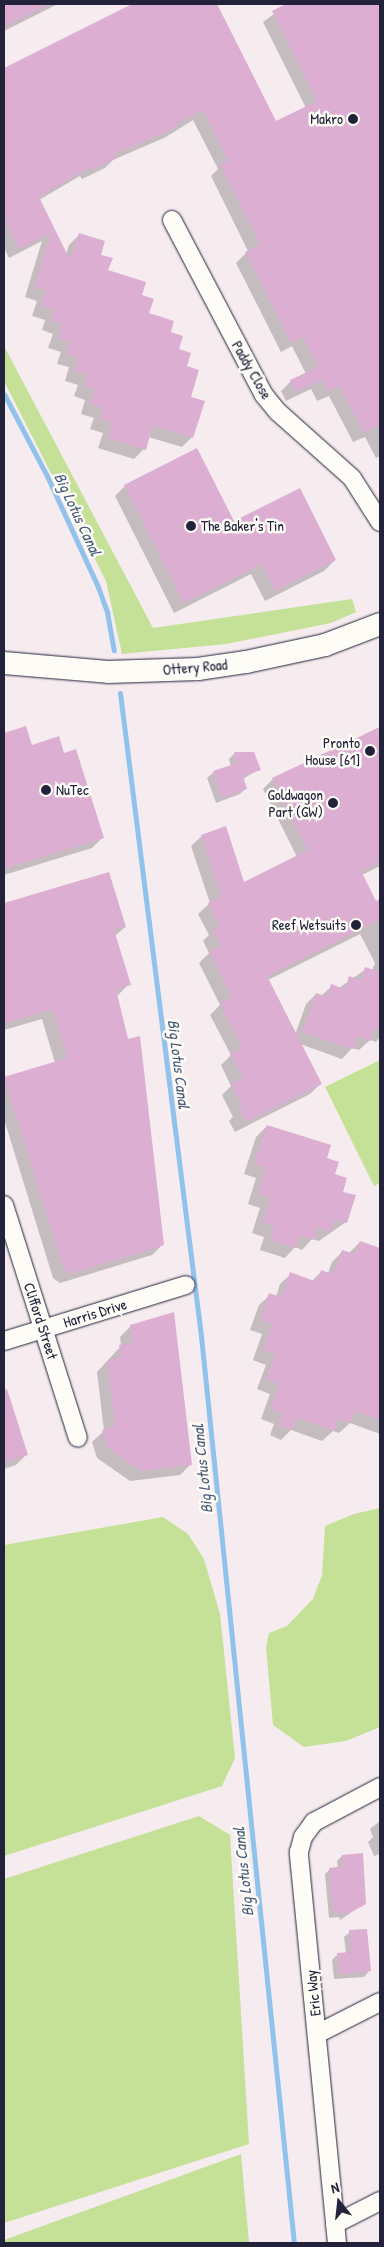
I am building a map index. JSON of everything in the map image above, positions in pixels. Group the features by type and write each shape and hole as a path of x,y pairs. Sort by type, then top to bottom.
{"street":[{"name":"Paddy Close","path":"172,220 264,395 278,412 352,478 380,522"},
{"name":"Ottery Road","path":"4,663 108,672 246,662 325,645 380,624"},
{"name":"Clifford Street","path":"4,1205 78,1438"},
{"name":"Harris Drive","path":"4,1341 186,1285"},
{"name":"Eric Way","path":"336,2243 300,1844 314,1822 380,1787"},
{"path":"317,2034 380,2002"},
{"path":"335,2224 380,2201"}],"green space":[{"path":"4,346 153,628 352,599 356,612 331,623 226,644 122,654 106,581 4,381"},
{"path":"380,1060 380,1183 374,1186 325,1087"},
{"path":"380,1508 380,1727 346,1741 304,1747 273,1725 266,1647 269,1633 287,1626 313,1599 322,1575 325,1526 354,1514"},
{"path":"163,1517 188,1534 204,1559 220,1614 235,1758 222,1786 4,1856 4,1545"},
{"path":"199,1816 230,1835 249,2144 4,2223 4,1879"},
{"path":"241,2154 249,2243 4,2243 4,2240"}],"building":[{"path":"4,4 50,4 4,27"},
{"path":"132,4 217,4 276,121 317,101 272,11 286,4 380,4 380,425 364,433 339,386 328,392 322,380 296,392 290,380 318,367 303,337 291,343 245,252 260,244 220,165 228,161 203,110 176,124 178,127 115,154 117,158 92,170 90,167 39,197 70,260 79,233 105,241 101,255 113,258 108,270 146,282 142,295 154,299 149,313 174,321 171,332 183,336 179,349 191,353 187,366 199,370 191,397 205,401 193,438 153,425 146,450 108,438 112,423 100,419 103,408 90,404 95,390 84,386 87,375 74,371 78,357 66,354 70,342 58,338 62,324 51,320 54,310 41,306 46,291 34,287 51,233 19,249 4,218 4,68"},
{"name":"The Baker's Tin","path":"197,448 234,521 300,488 336,560 275,591 262,564 184,603 124,485"},
{"name":"NuTec","path":"26,726 32,745 59,736 64,753 76,749 104,838 4,869 4,733"},
{"path":"380,727 380,862 361,871 376,901 380,899 380,920 267,976 322,1084 246,1122 239,1109 243,1107 231,1084 243,1078 230,1054 242,1048 220,1003 232,997 209,952 221,946 213,930 220,926 208,903 221,896 201,835 226,826 244,882 308,850 272,778"},
{"path":"234,752 254,752 261,770 243,776 247,789 222,798 213,771 237,763"},
{"path":"109,872 126,927 114,930 131,985 116,989 128,1039 140,1036 164,1245 71,1274 63,1268 4,1077 67,1058 53,1009 4,1024 4,903"},
{"path":"365,967 380,972 380,1030 375,1028 370,1041 358,1036 353,1049 302,1032 316,993 327,997 331,984 345,989 349,976 361,980"},
{"path":"267,1125 331,1145 327,1158 339,1162 335,1174 347,1178 343,1192 356,1195 347,1223 335,1219 331,1232 318,1227 314,1240 300,1235 296,1248 270,1240 274,1226 262,1223 270,1198 258,1194 266,1168 254,1164"},
{"path":"360,1241 380,1248 380,1420 355,1411 351,1423 338,1419 334,1431 297,1418 292,1430 279,1425 283,1413 270,1409 279,1384 266,1379 275,1354 263,1350 272,1324 260,1320 269,1293 281,1297 290,1272 317,1282 321,1270 333,1274 342,1250 355,1254"},
{"path":"174,1312 192,1465 141,1471 108,1448 102,1430 115,1426 107,1361 121,1356 119,1345 132,1343 130,1325"},
{"path":"7,1389 28,1455 4,1462 4,1390"},
{"path":"363,1853 366,1904 344,1916 344,1912 333,1913 329,1868 343,1866 342,1855"},
{"path":"367,1929 371,1971 339,1974 337,1953 351,1952 349,1930"}],"waterway":[{"name":"Big Lotus Canal","path":"4,394 47,476 98,587 107,612 114,650"},
{"name":"Big Lotus Canal","path":"120,693 201,1336 294,2243"}],"place":[{"name":"Makro","path":"353,119"},
{"name":"The Baker's Tin","path":"191,526"},
{"name":"Pronto House [61]","path":"370,751"},
{"name":"NuTec","path":"46,790"},
{"name":"Goldwagon Part (GW)","path":"333,803"},
{"name":"Reef Wetsuits","path":"356,925"}]}
